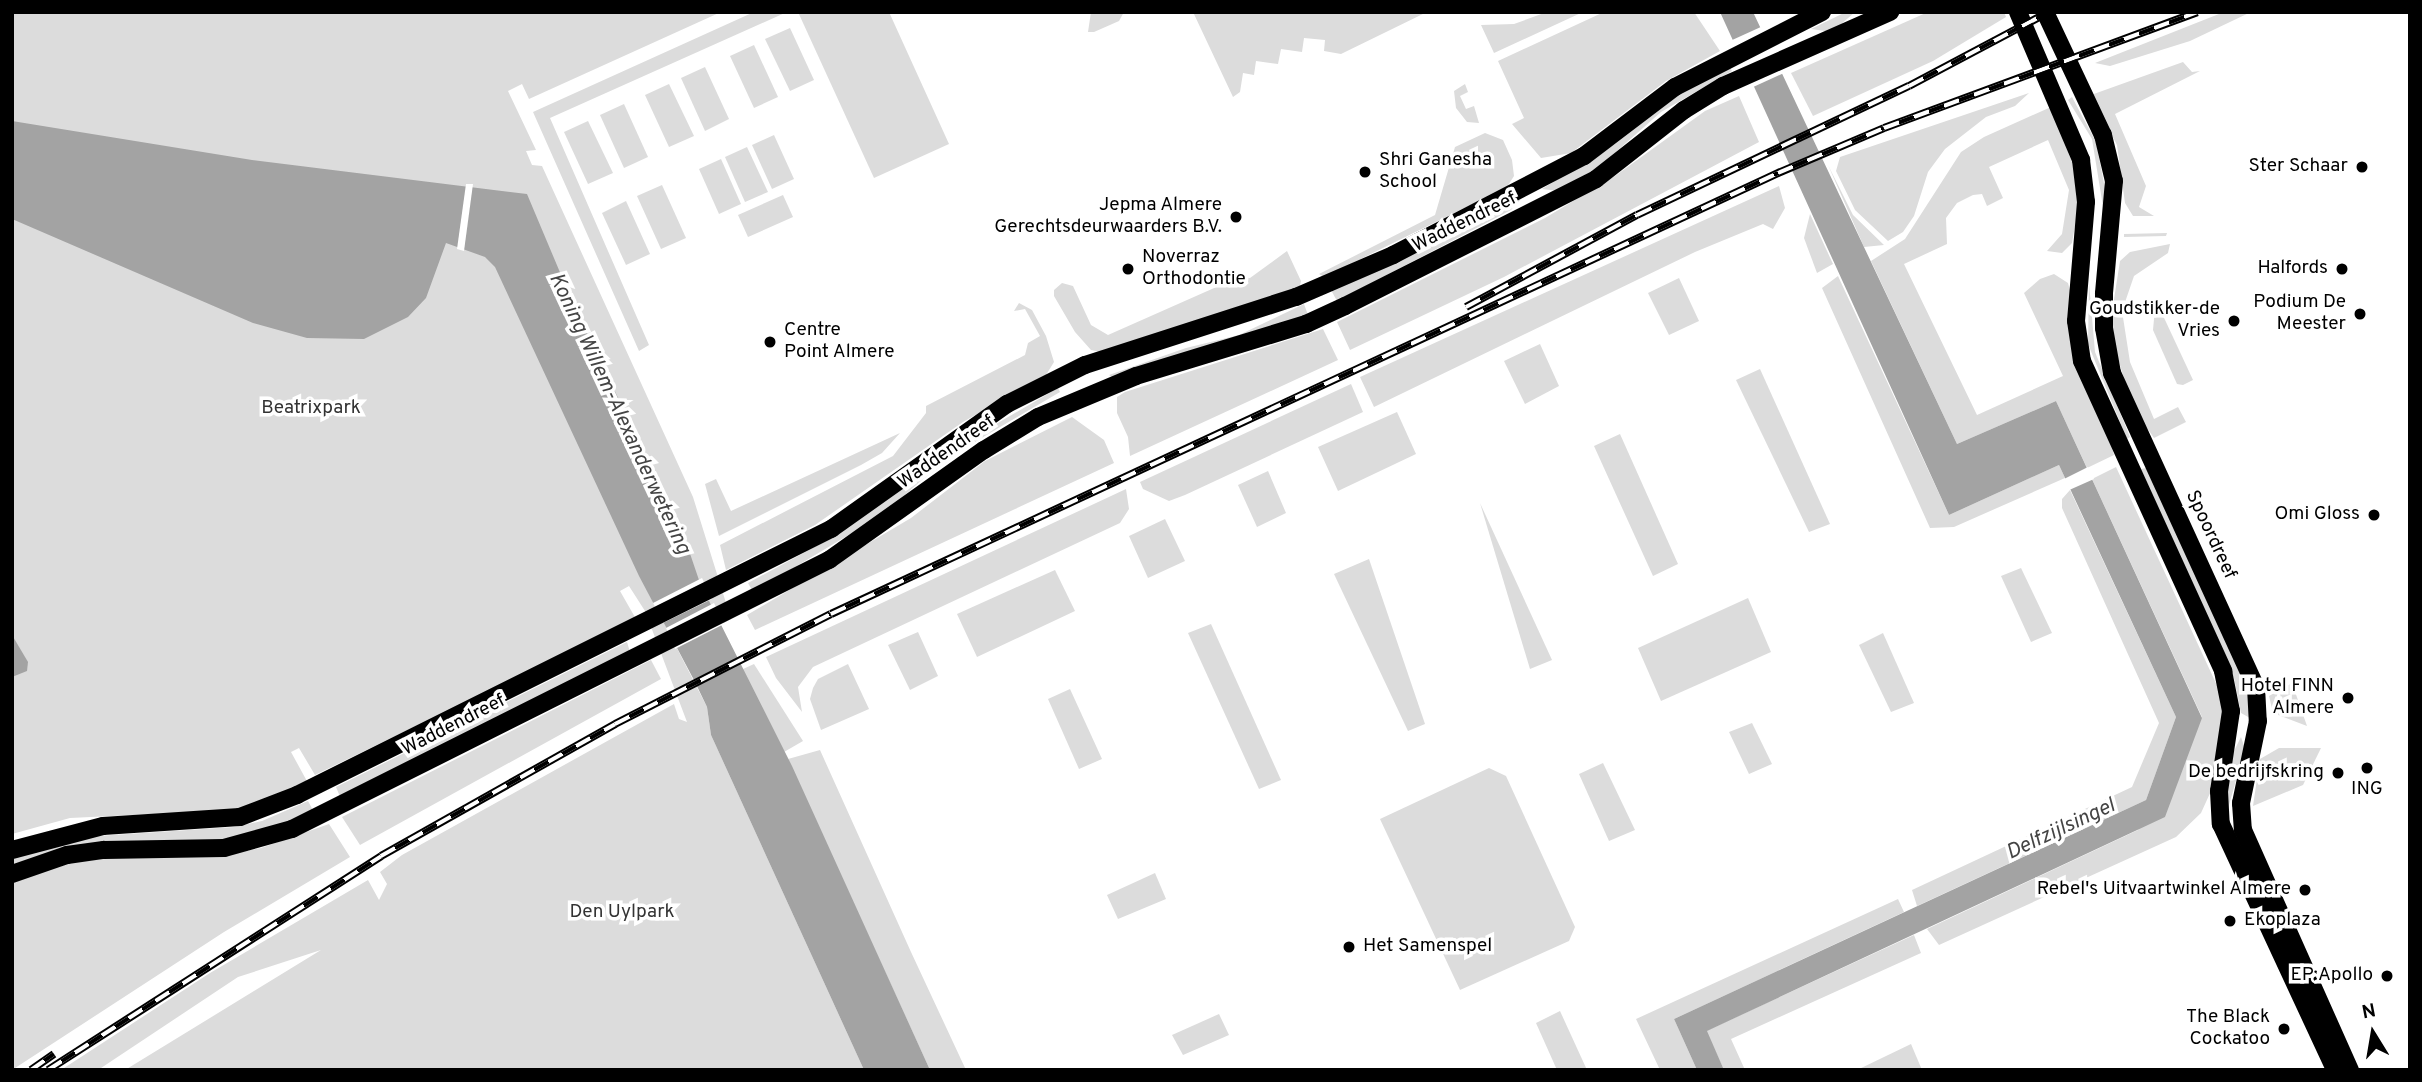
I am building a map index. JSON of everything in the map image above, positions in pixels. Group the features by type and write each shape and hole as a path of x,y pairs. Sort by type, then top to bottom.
{"main road":[{"name":"Waddendreef","path":"12,850 103,826 240,817 298,795 831,529 1007,404 1085,365 1296,297 1480,212 1584,156 1675,87 1715,63 1822,12"},
{"name":"Waddendreef","path":"12,874 90,851 242,845 311,821 829,560 984,450 1038,417 1136,376 1306,324 1345,306 1596,179 1684,110 1723,86 1890,12"},
{"path":"2018,12 2081,160 2086,202 2079,340 2082,361 2132,465 2229,692 2230,724 2219,791 2221,824 2335,1070"},
{"name":"Spoordreef","path":"2045,12 2108,152 2115,210 2104,328 2112,373 2253,674 2258,721 2241,803 2243,830 2350,1070"}],"green space":[{"name":"Beatrixpark","path":"12,12 721,12 529,99 522,84 508,91 536,150 526,151 532,165 542,166 693,497 731,619 720,625 642,580 707,707 711,735 864,1070 125,1070 321,950 238,977 98,1070 61,1070 210,973 368,880 379,900 387,884 380,872 402,855 674,704 679,719 687,722 645,611 629,586 620,591 636,619 315,775 299,748 291,752 308,783 238,810 70,818 12,834"},
{"path":"754,12 787,12 550,118 649,345 639,351 533,112"},
{"path":"798,12 889,12 949,144 874,178"},
{"path":"1091,12 1124,12 1119,21 1088,32"},
{"path":"1193,12 1427,12 1341,54 1324,51 1325,40 1304,38 1302,52 1281,49 1278,64 1256,61 1254,75 1243,73 1240,92 1233,97"},
{"path":"1547,12 1583,12 1494,53 1481,25 1514,24"},
{"path":"1604,12 1694,12 1720,51 1666,81 1571,153 1541,158 1512,124 1524,118 1498,61"},
{"path":"1846,12 1855,12 1832,32 1811,29"},
{"path":"1928,12 2004,12 2006,17 1933,61 1813,116 1791,73"},
{"path":"2224,12 2251,12 2190,41 2110,66 2095,63"},
{"path":"790,28 814,80 790,91 765,39"},
{"path":"754,45 778,97 754,108 730,56"},
{"path":"2183,62 2192,72 2200,71 2115,114 2146,186 2139,207 2154,216 2133,216 2125,203 2117,145 2091,95"},
{"path":"1729,66 1732,71 1661,112 1600,166 1559,191 1542,189 1615,144 1692,85"},
{"path":"705,67 729,119 705,131 681,78"},
{"path":"669,84 694,136 669,147 645,95"},
{"path":"1465,84 1468,92 1460,96 1466,109 1474,106 1479,123 1467,122 1456,108 1454,91"},
{"path":"2029,93 2015,106 1986,117 1945,149 1928,172 1914,216 1903,232 1888,241 1855,210 1836,171 1840,157"},
{"path":"1739,96 1759,142 1504,277 1350,350 1337,322 1545,218 1615,176 1705,111"},
{"path":"2072,97 2096,142 2107,199 2105,219 2092,139 2068,100"},
{"path":"624,104 648,157 624,168 600,115"},
{"path":"2051,107 2073,165 2078,208 2072,243 2062,253 2047,251 2062,234 2069,190 2048,140 1989,167 2003,198 1987,206 1982,194 1973,195 1957,203 1946,218 1947,244 1904,264 1977,415 2063,376 2024,293 2040,279 2054,274 2068,283 2114,455 2087,468 2056,401 1957,444 1871,261 1905,239 1961,152 1984,137"},
{"path":"588,121 613,173 588,184 564,132"},
{"path":"1485,133 1503,140 1512,160 1514,176 1507,187 1324,277 1319,274 1435,215 1455,147"},
{"path":"774,135 794,179 772,189 752,145"},
{"path":"747,147 768,192 745,202 725,157"},
{"path":"721,159 741,204 719,214 699,169"},
{"path":"1828,165 1853,215 1884,245 1864,247"},
{"path":"662,185 686,238 661,249 637,196"},
{"path":"1779,186 1785,208 1773,229 1763,224 1695,252 1374,407 1360,377"},
{"path":"783,195 793,217 748,237 738,215"},
{"path":"1521,199 1511,210 1337,301 1331,290"},
{"path":"626,201 650,254 626,265 602,213"},
{"path":"1810,214 1833,264 1817,273 1804,238"},
{"path":"2167,233 2166,236 2124,237 2124,234"},
{"path":"2170,244 2168,253 2134,276 2122,311 2130,362 2154,419 2178,407 2186,422 2154,438 2142,421 2125,382 2115,348 2112,312 2120,261 2130,252"},
{"path":"1287,251 1301,281 1299,290 1101,352 1091,350 1075,332 1054,296 1054,290 1062,283 1073,286 1091,325 1108,335 1239,277 1250,278"},
{"path":"1838,276 1949,515 2059,465 2065,478 1954,527 1930,528 1822,288"},
{"path":"1679,278 1699,321 1669,335 1648,293"},
{"path":"2089,283 2095,352 2130,437 2127,439 2088,344"},
{"path":"1019,303 1032,310 1046,336 1054,362 1046,375 963,422 815,525 726,570 720,545 893,456 926,413 926,406 1025,355 1028,343 1040,336 1025,309 1014,311"},
{"path":"1304,304 1308,315 1113,378 1109,375 1186,348 1239,335"},
{"path":"2159,307 2193,380 2183,385 2177,384 2153,330 2155,308"},
{"path":"1323,329 1338,360 1130,456 1128,437 1117,413 1117,397 1125,392"},
{"path":"1540,344 1559,386 1525,404 1504,361"},
{"path":"1760,369 1830,524 1809,532 1736,380"},
{"path":"1351,384 1363,412 1169,501 1143,489 1140,482"},
{"path":"1058,388 1060,392 978,440 923,479 882,515 753,592 748,583 835,536 972,438"},
{"path":"1397,412 1416,454 1338,491 1318,447"},
{"path":"1072,417 1104,440 1114,463 755,630 747,615 911,518 985,461"},
{"path":"900,433 882,453 861,465 719,536 705,484 716,479 731,511"},
{"path":"1620,434 1678,564 1653,576 1594,446"},
{"path":"2116,467 2226,705 2211,791 2201,813 2176,837 1939,945 1927,929 2138,830 2202,717 2092,479"},
{"path":"2146,468 2248,681 2250,718 2241,713 2234,678 2141,469"},
{"path":"1268,471 1286,513 1257,527 1238,485"},
{"path":"1126,489 1129,509 1120,523 813,667 798,687 802,712 776,678 766,657"},
{"path":"2070,490 2176,717 2146,800 1917,906 1912,890 2132,787 2159,723 2062,508 2062,499"},
{"path":"1480,503 1552,660 1530,669"},
{"path":"1165,519 1185,561 1148,578 1129,536"},
{"path":"1369,559 1425,724 1408,731 1334,574"},
{"path":"2021,568 2052,633 2031,642 2001,576"},
{"path":"1055,570 1075,611 977,657 957,614"},
{"path":"1748,598 1771,652 1661,701 1638,648"},
{"path":"1211,624 1281,780 1259,789 1188,633"},
{"path":"918,632 938,676 910,690 888,645"},
{"path":"1883,633 1914,703 1891,712 1859,645"},
{"path":"627,642 630,652 341,799 336,787"},
{"path":"651,660 661,679 360,845 342,817"},
{"path":"754,664 803,741 784,752 741,670"},
{"path":"848,664 869,709 821,730 810,699 813,688 818,679"},
{"path":"2292,683 2307,726 2273,713 2269,696"},
{"path":"1070,689 1102,759 1079,769 1048,699"},
{"path":"1752,723 1772,764 1749,774 1729,732"},
{"path":"2241,737 2245,749 2227,812 2227,765"},
{"path":"2279,748 2321,748 2303,785 2253,806 2260,759"},
{"path":"820,750 966,1070 930,1070 788,759"},
{"path":"1603,763 1635,830 1609,841 1579,774"},
{"path":"1489,768 1506,776 1575,927 1569,941 1460,990 1380,819"},
{"path":"308,801 315,814 245,837 12,866 12,859 30,852 97,836 234,827 262,821"},
{"path":"329,824 350,857 224,932 12,1070 12,882 53,865 117,857 219,856 261,848"},
{"path":"1155,873 1166,899 1118,919 1107,895"},
{"path":"1898,899 1904,912 1674,1019 1697,1070 1660,1070 1636,1019"},
{"path":"1914,935 1921,953 1731,1039 1745,1070 1724,1070 1706,1031"},
{"path":"1560,1011 1587,1070 1557,1070 1536,1023"},
{"path":"1219,1014 1229,1035 1183,1055 1172,1035"},
{"path":"1911,1044 1922,1070 1857,1070"}],"water":[{"path":"1720,12 1753,12 1957,444 2056,401 2202,718 2165,817 1707,1031 1724,1070 1697,1070 1674,1019 2146,800 2176,717 2059,465 1949,515"},
{"name":"Koning Willem-Alexanderwetering","path":"12,121 252,160 527,194 575,308 683,533 700,583 792,766 930,1070 864,1070 711,735 707,707 639,576 495,267 485,257 446,243 426,298 408,317 364,339 307,338 253,323 12,219"},
{"path":"12,635 28,662 27,671 12,677"}],"pier":[{"path":"1763,26 1786,72 1751,88 1730,41"},
{"path":"466,184 473,184 464,251 457,249"},
{"path":"2088,467 2094,479 2067,491 2062,480"},
{"path":"702,578 712,599 663,623 653,603"},
{"path":"714,603 724,624 675,649 666,628"}],"railway":[{"path":"1466,307 1637,215 1909,86 2049,12"},
{"path":"48,1070 381,856 615,724 831,614 1778,173 1884,128 2197,12"},
{"path":"31,1070 54,1054"}],"place":[{"name":"Ster Schaar","path":"2362,167"},
{"name":"Shri Ganesha School","path":"1365,172"},
{"name":"Jepma Almere Gerechtsdeurwaarders B.V.","path":"1236,217"},
{"name":"Noverraz Orthodontie","path":"1128,269"},
{"name":"Halfords","path":"2342,269"},
{"name":"Podium De Meester","path":"2360,314"},
{"name":"Goudstikker-de Vries","path":"2234,321"},
{"name":"Centre Point Almere","path":"770,342"},
{"name":"Omi Gloss","path":"2374,515"},
{"name":"Hotel FINN Almere","path":"2348,698"},
{"name":"ING","path":"2367,768"},
{"name":"De bedrijfskring","path":"2338,773"},
{"name":"Rebel's Uitvaartwinkel Almere","path":"2305,890"},
{"name":"Ekoplaza","path":"2230,921"},
{"name":"Het Samenspel","path":"1349,947"},
{"name":"EP:Apollo","path":"2387,976"},
{"name":"The Black Cockatoo","path":"2284,1029"}],"water label":[{"name":"Delfzijlsingel","path":"2061,830"}],"park label":[{"name":"Den Uylpark","path":"622,913"}]}
